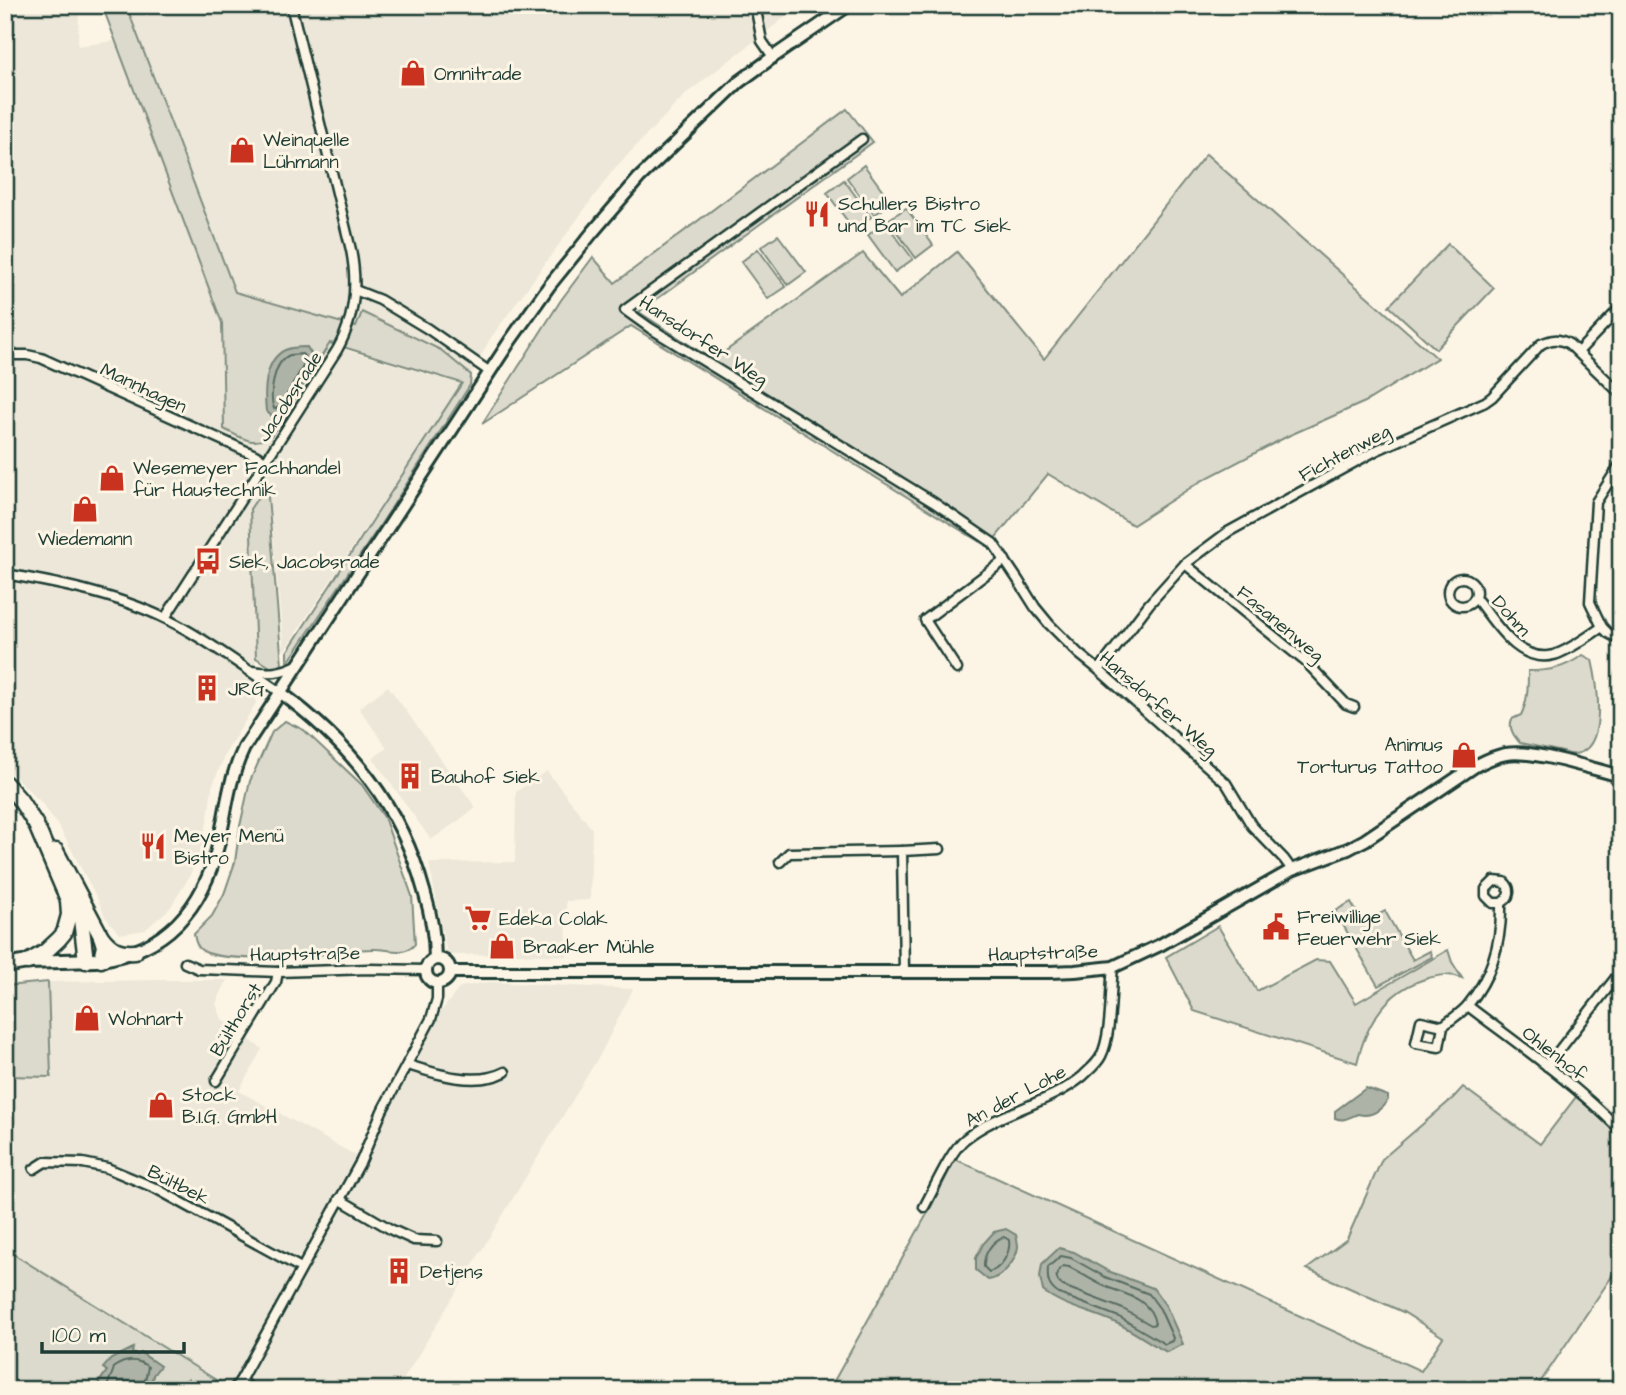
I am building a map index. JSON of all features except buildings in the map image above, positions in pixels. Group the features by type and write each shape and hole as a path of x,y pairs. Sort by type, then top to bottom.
{"highway":[{"path":"5,783 36,825 68,900 69,915 64,933 28,962"},
{"path":"36,825 50,840 108,945 116,951 135,952"},
{"path":"46,849 76,899 93,961"},
{"path":"93,961 104,946 101,936"}],"main road":[{"path":"5,966 28,962 93,961"}],"street":[{"name":"Jacobsrade","path":"165,618 341,343 351,317 355,290 351,250 290,5"},
{"path":"755,5 762,41 773,57"},
{"path":"93,961 120,957 150,945 185,916 200,895 215,858 234,769 256,727 549,286 639,178 739,82 849,5"},
{"name":"Hansdorfer Weg","path":"862,139 625,310 933,502 993,543 1049,624 1079,654 1226,783 1252,826 1292,870"},
{"path":"355,290 380,300 428,329 490,372"},
{"path":"1578,352 1621,307"},
{"name":"Fichtenweg","path":"1099,670 1149,604 1185,564 1228,532 1377,450 1485,402 1541,344 1562,340 1621,394"},
{"name":"Mannhagen","path":"5,355 41,358 266,461"},
{"path":"1621,463 1596,502 1590,602 1602,627 1621,640"},
{"path":"957,669 926,620 1005,560"},
{"name":"Fasanenweg","path":"1185,564 1307,663 1346,704 1354,707"},
{"path":"5,574 99,594 165,618 197,635 308,714 346,750 372,781 407,840 420,874 431,916 435,960"},
{"name":"Dohm","path":"1474,599 1506,636 1519,648 1534,655 1556,655 1602,627"},
{"path":"249,671 273,674 298,665"},
{"name":"Hauptstraße","path":"451,972 1075,971 1113,967 1160,945 1292,870 1365,840 1456,778 1492,758 1507,753 1525,754 1621,776"},
{"path":"780,862 789,853 940,849"},
{"path":"902,851 904,972"},
{"path":"1443,1026 1468,1006 1485,980 1500,933 1501,903"},
{"path":"435,960 445,961 449,965 451,972 445,982 437,984 428,978 426,970 435,960"},
{"name":"Hauptstraße","path":"185,963 199,969 278,972 426,970"},
{"name":"An der Lohe","path":"924,1207 956,1149 964,1140 997,1120 1074,1083 1100,1058 1107,1033 1113,967"},
{"path":"1547,1066 1621,971"},
{"name":"Bülthorst","path":"216,1081 276,982 278,972"},
{"path":"233,1390 361,1161 382,1111 431,1019 437,999 437,984"},
{"name":"Ohlenhof","path":"1468,1006 1595,1104 1619,1129"},
{"path":"408,1065 459,1079 495,1077 505,1072"},
{"name":"Bültbek","path":"33,1169 45,1162 83,1163 107,1168 155,1188 301,1268"},
{"path":"339,1199 414,1240 437,1241"},
{"path":"240,1381 253,1390"}],"shaded area":[{"path":"5,5 79,5 78,46 115,41 222,323 224,429 271,436 330,343 461,384 284,651 268,484 273,474 250,509 256,703 225,754 212,787 200,853 188,879 170,908 145,930 120,934 105,917 61,830 41,802 5,767"},
{"path":"102,5 126,5 235,292 356,327 362,312 441,350 471,375 470,385 287,664 287,652 462,383 330,343 271,436 253,441 224,429 222,323"},
{"path":"126,5 801,5 687,93 614,169 490,339 471,375 441,350 362,313 356,327 235,292"},
{"path":"847,109 873,142 639,312 713,360 863,253 900,298 957,252 1044,359 1206,154 1437,358 1365,402 1288,436 1201,481 1133,525 1048,474 988,547 631,326 482,424 561,300 593,257 615,283"},
{"path":"864,165 892,203 874,215 847,178"},
{"path":"844,180 871,217 854,230 827,193"},
{"path":"906,208 933,245 916,258 888,220"},
{"path":"885,222 913,259 895,272 868,235"},
{"path":"778,235 806,272 788,285 761,247"},
{"path":"1448,244 1494,288 1436,349 1389,306"},
{"path":"758,249 786,287 768,299 741,262"},
{"path":"267,484 282,665 272,668 256,658 250,509"},
{"path":"1583,655 1592,660 1598,698 1598,714 1592,741 1585,750 1573,754 1520,743 1512,732 1511,722 1521,715 1523,710 1528,671 1557,668"},
{"path":"388,686 476,808 431,840 373,758 387,748 359,708"},
{"path":"285,721 304,730 362,785 384,817 412,896 415,944 411,948 402,951 367,949 250,958 215,955 198,946 194,934 212,916 224,894 235,862 250,781 272,732"},
{"path":"547,771 592,829 590,900 566,901 567,956 447,955 429,863 515,862 516,792"},
{"path":"1351,902 1363,923 1385,911 1413,960 1430,951 1432,957 1378,986 1335,911"},
{"path":"1218,926 1257,991 1316,960 1330,961 1356,1003 1448,950 1462,978 1435,976 1411,984 1399,992 1372,1023 1357,1063 1194,1011 1166,957"},
{"path":"227,980 216,1004 222,1019 262,1049 239,1091 362,1159 433,1022 460,987 490,982 633,989 601,1053 397,1390 228,1390 229,1387 5,1249 5,1076 51,1076 48,982"},
{"path":"48,982 51,1077 5,1076 5,986"},
{"path":"1463,1087 1540,1144 1576,1097 1621,1138 1621,1263 1535,1390 829,1390 955,1159 1421,1371 1443,1337 1403,1312 1307,1269 1347,1239 1382,1159"},
{"path":"5,1249 229,1388 228,1390 199,1390 192,1387 186,1389 183,1383 189,1379 173,1385 175,1390 150,1390 153,1375 159,1366 141,1353 124,1355 104,1368 107,1371 98,1384 103,1390 5,1390"}],"water":[{"path":"307,347 315,360 285,413 274,418 266,411 265,395 269,369 278,355 285,350"},
{"path":"1366,1088 1388,1096 1388,1100 1371,1114 1335,1118 1335,1111"},
{"path":"1006,1229 1016,1235 1017,1252 1003,1272 988,1280 976,1270 976,1258 983,1244 994,1232"},
{"path":"1059,1248 1074,1252 1108,1271 1153,1288 1166,1306 1183,1344 1167,1352 1121,1325 1068,1305 1043,1291 1040,1277 1042,1264"},
{"path":"133,1348 132,1353 141,1353 160,1366 153,1375 150,1390 103,1390 98,1384 107,1371 103,1368 111,1359"}],"place":[{"name":"Omnitrade","path":"413,73"},
{"name":"Weinquelle Lühmann","path":"242,150"},
{"name":"Schullers Bistro und Bar im TC Siek","path":"817,214"},
{"name":"Wesemeyer Fachhandel für Haustechnik","path":"112,478"},
{"name":"Wiedemann","path":"85,509"},
{"name":"Siek, Jacobsrade","path":"208,561"},
{"name":"JRG","path":"207,688"},
{"name":"Animus Torturus Tattoo","path":"1464,755"},
{"name":"Bauhof Siek","path":"410,776"},
{"name":"Meyer Menü Bistro","path":"153,846"},
{"name":"Edeka Colak","path":"478,918"},
{"name":"Freiwillige Feuerwehr Siek","path":"1276,927"},
{"name":"Braaker Mühle","path":"502,946"},
{"name":"Wohnart","path":"87,1018"},
{"name":"Stock B.I.G. GmbH","path":"161,1105"},
{"name":"Detjens","path":"399,1271"}]}
